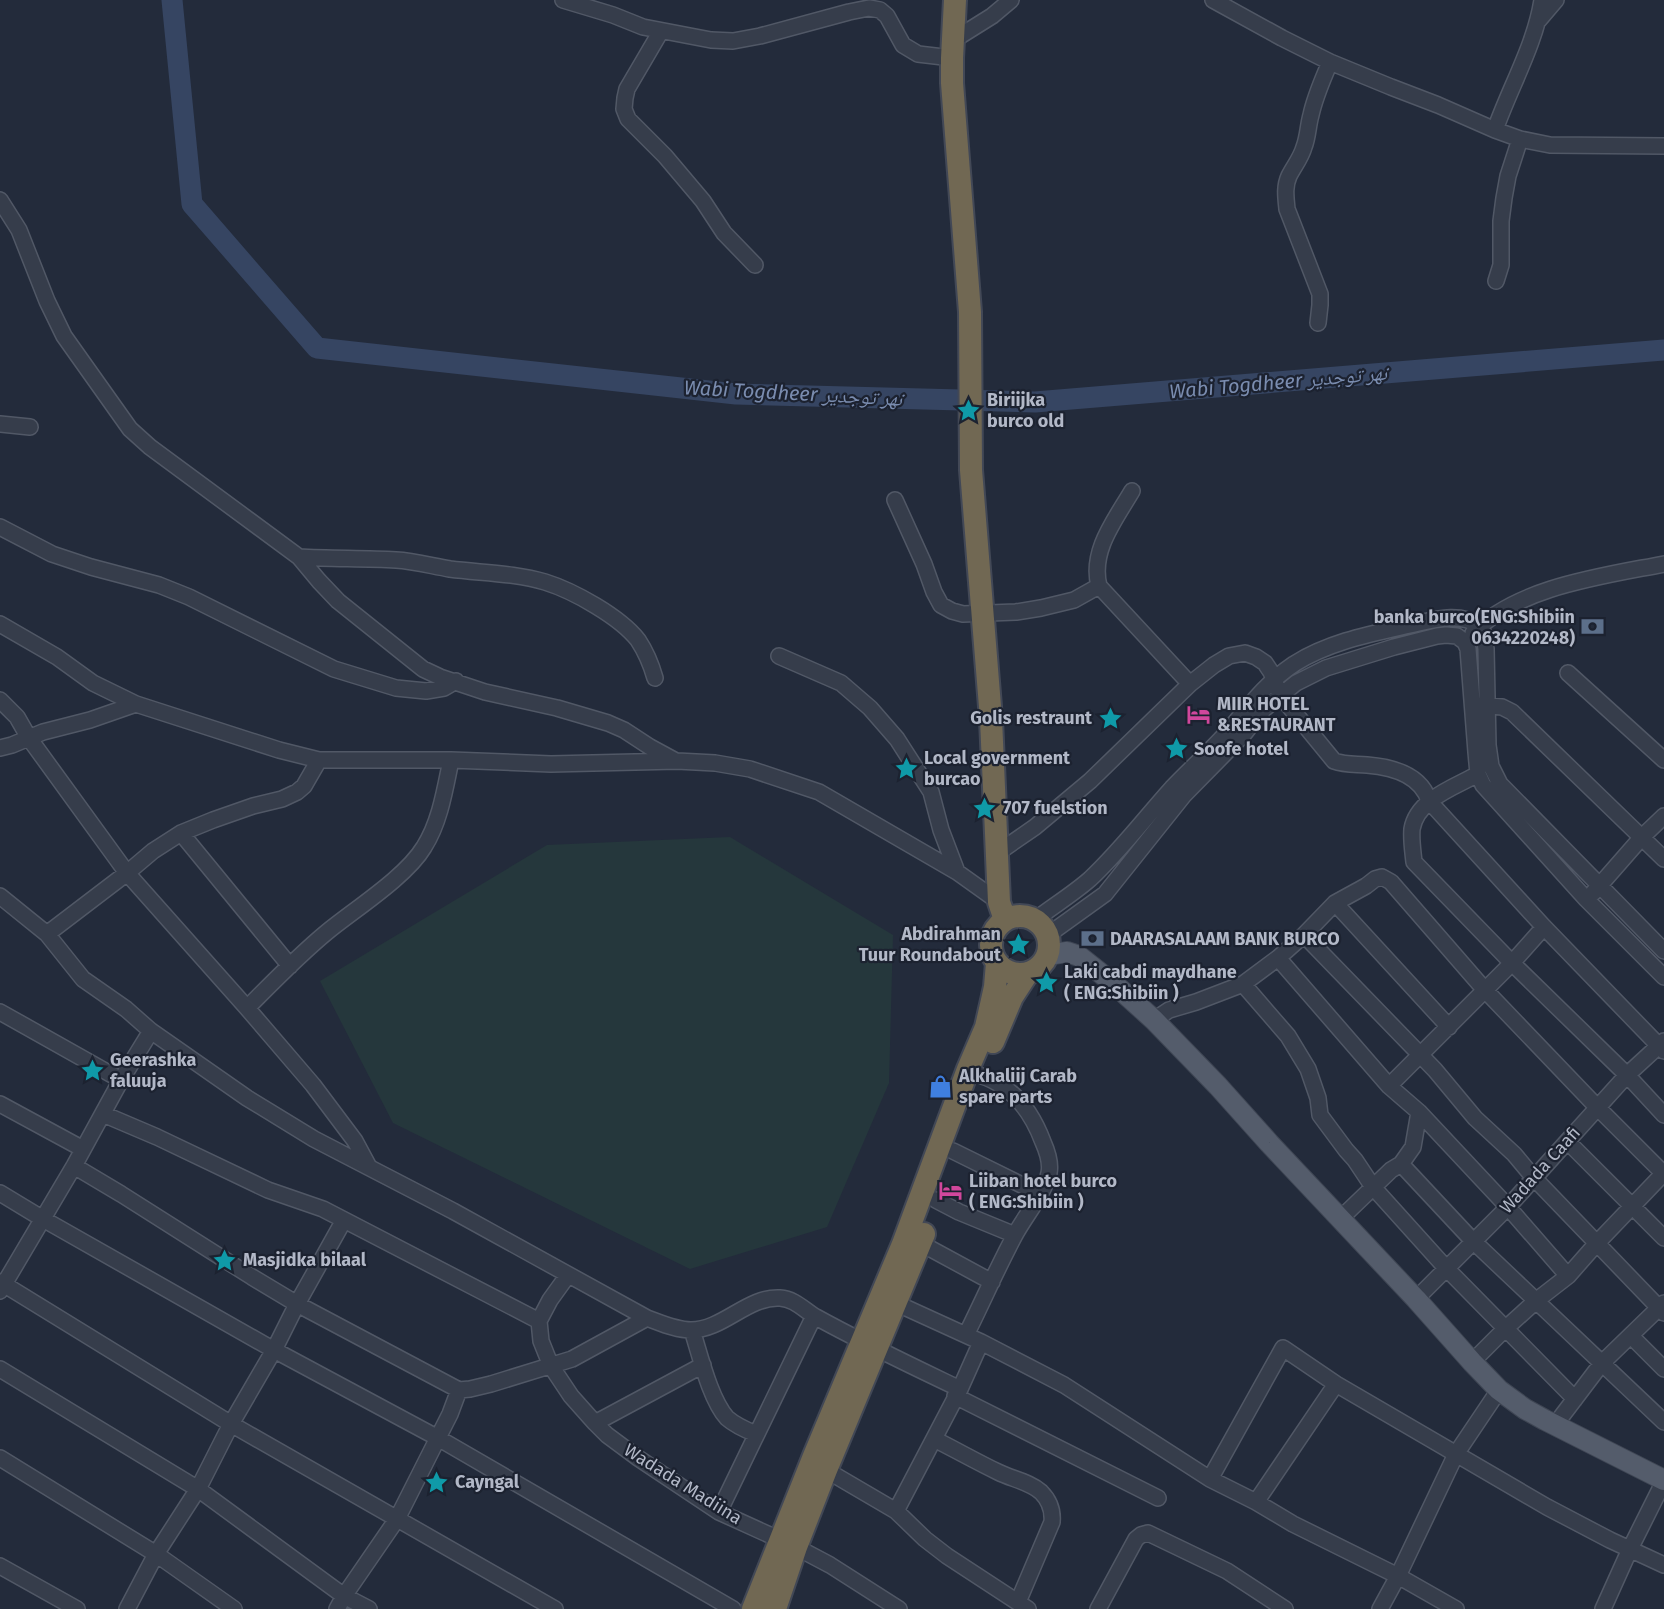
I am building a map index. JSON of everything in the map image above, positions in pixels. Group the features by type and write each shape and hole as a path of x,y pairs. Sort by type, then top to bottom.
{"highway":[{"path":"955,0 952,83 970,312 971,470 991,719 996,854 1002,911 991,945 992,955 1005,971 1027,974 1036,970 1044,964 1044,936 1025,916 1015,916 1002,911"},
{"path":"888,1300 903,1244 968,1069 986,1027 995,987 997,963"},
{"path":"753,1609 826,1470 870,1344 888,1300 920,1243 963,1129 979,1076 1012,997 1027,974"},
{"path":"775,1609 789,1544 814,1455 870,1344"}],"main road":[{"path":"1044,936 1067,952 1078,956 1113,983 1154,1020 1499,1390 1525,1409 1664,1481"}],"street":[{"path":"563,0 643,27 711,40 734,41 869,8 880,10 887,16 903,45 918,54 952,49 1011,0"},
{"path":"1213,0 1330,62 1520,139 1550,145 1664,146"},
{"path":"1495,130 1539,20 1542,0"},
{"path":"1539,20 1556,0"},
{"path":"661,31 627,89 624,109 628,119 665,156 703,201 724,233 755,265"},
{"path":"1318,323 1320,294 1287,209 1286,185 1305,147 1310,116 1330,62"},
{"path":"1496,281 1501,265 1501,221 1504,198 1508,176 1520,139"},
{"path":"0,200 19,230 47,301 64,336 130,429 150,447 299,557 338,601 410,660 431,673 484,692 557,708 608,723 677,761"},
{"path":"0,424 30,427"},
{"path":"1132,491 1102,543 1096,566 1099,586 1190,684"},
{"path":"896,500 934,592 941,604 952,611 963,614 1016,612 1041,608 1074,600 1099,586"},
{"path":"0,527 52,554 159,585 189,597 334,669 396,688 426,691 444,688 456,681"},
{"path":"299,557 395,560 546,582 577,596 613,617 637,640 649,659 656,678"},
{"path":"1465,642 1480,626 1518,601 1560,586 1664,564"},
{"path":"1044,936 1105,894 1179,791 1250,703 1274,679 1293,665 1335,644 1449,617 1464,618 1480,626 1484,634 1488,745 1491,766 1500,784 1664,951"},
{"path":"0,624 57,657 93,683 136,704 279,750 319,760 452,760 551,764 677,761 715,763 750,769 819,792 957,872 1002,911"},
{"path":"1044,936 1089,880 1130,837 1235,742 1264,709 1296,683 1326,668 1394,647 1446,635 1457,636 1465,642 1468,649 1478,774 1483,785 1586,899 1664,977"},
{"path":"996,854 1035,827 1090,781 1190,684 1229,656 1245,653 1265,663 1280,695 1334,760 1346,764 1374,765 1394,769 1410,777 1426,790 1429,801 1544,927 1662,1046"},
{"path":"779,656 841,683 870,708 897,739 931,792 941,830 957,872"},
{"path":"1568,673 1664,760"},
{"path":"0,700 17,717 29,738 127,873 313,1085 355,1141 369,1168"},
{"path":"0,748 43,732 90,720 136,704"},
{"path":"1472,704 1502,707 1512,712 1664,859"},
{"path":"47,934 153,851 181,833 223,816 282,799 297,792 304,786 319,760"},
{"path":"247,1008 325,933 389,883 418,856 424,848 441,804 452,760"},
{"path":"1478,774 1429,801 1422,808 1412,827 1414,862 1664,1115"},
{"path":"1586,899 1664,816"},
{"path":"181,833 290,966"},
{"path":"1154,1020 1169,1010 1243,984 1278,958 1335,903 1375,879 1386,878 1484,989 1664,1173 1568,1276 1537,1300 1472,1362"},
{"path":"1089,880 1105,894"},
{"path":"0,896 47,934 83,979 151,1031 247,1098 283,1121 647,1318 670,1326 692,1330 723,1320 767,1298 786,1299 1158,1498"},
{"path":"1335,903 1449,1027"},
{"path":"1389,1086 1512,963 1544,927"},
{"path":"1304,935 1435,1070 1476,1118 1514,1154 1534,1178 1662,1308 1602,1363 1555,1425"},
{"path":"1278,958 1389,1086 1419,1112 1508,1207 1568,1276"},
{"path":"1243,984 1288,1036 1308,1069 1318,1098 1320,1115 1355,1160 1373,1188 1446,1268 1575,1399"},
{"path":"0,1012 121,1080"},
{"path":"151,1031 43,1219 1,1286 231,1424 555,1609"},
{"name":"Wadada Caafi","path":"1416,1299 1508,1207 1627,1075 1662,1046"},
{"path":"966,1335 1015,1235 1040,1194 1049,1172 1049,1161 1029,1112 1013,1094 993,1079 979,1076"},
{"path":"0,1104 83,1149"},
{"path":"1340,1219 1391,1170 1401,1164 1413,1147 1419,1112"},
{"path":"103,1114 268,1190 307,1202 539,1321 550,1300 568,1275"},
{"path":"1568,1142 1664,1238"},
{"path":"953,1151 1040,1194"},
{"path":"1401,1164 1473,1241 1664,1422"},
{"path":"74,1166 297,1304 459,1390 492,1384 572,1359 647,1318"},
{"path":"0,1193 274,1350 438,1438 734,1609"},
{"path":"936,1200 1015,1235"},
{"path":"127,1609 156,1554 198,1489 231,1424 344,1220"},
{"path":"920,1243 992,1282"},
{"path":"888,1300 981,1342 1064,1385 1210,1479 1293,1524 1398,1576 1456,1609"},
{"path":"719,1512 814,1316"},
{"name":"Wadada Madiina","path":"539,1321 541,1341 551,1366 571,1396 607,1435 719,1512 830,1564 899,1609"},
{"path":"692,1330 720,1409 729,1420 756,1434"},
{"path":"1630,1336 1664,1369"},
{"path":"896,1511 958,1393 981,1342"},
{"path":"1210,1479 1283,1348 1336,1384 1547,1507 1664,1565"},
{"path":"595,1423 703,1365"},
{"path":"0,1369 198,1489 341,1603 369,1609"},
{"path":"1256,1502 1336,1384"},
{"path":"341,1603 397,1519 450,1414 459,1390"},
{"path":"1380,1609 1456,1454 1499,1390"},
{"path":"826,1470 896,1511 946,1556 1023,1606 1052,1522 1053,1511 1049,1503 1041,1492 1030,1485 1000,1473 934,1439"},
{"path":"0,1458 156,1554 234,1609"},
{"path":"1610,1607 1630,1549 1664,1481"},
{"path":"1098,1609 1136,1539 1148,1533 1227,1571 1281,1608"},
{"path":"0,1566 77,1609"}],"shaded area":[{"path":"730,837 893,935 889,1083 827,1227 690,1269 393,1123 320,981 547,845"}],"waterway":[{"name":"Wabi Togdheer نهر توجدير","path":"172,0 192,204 317,348 736,394 1035,402 1664,350"}],"place":[{"name":"Biriijka burco old","path":"969,410"},
{"name":"banka burco(ENG:Shibiin 0634220248)","path":"1593,627"},
{"name":"MIIR HOTEL &RESTAURANT","path":"1199,714"},
{"name":"Golis restraunt","path":"1110,718"},
{"name":"Soofe hotel","path":"1176,749"},
{"name":"Local government burcao","path":"906,768"},
{"name":"707 fuelstion","path":"985,808"},
{"name":"DAARASALAAM BANK BURCO","path":"1092,939"},
{"name":"Abdirahman Tuur Roundabout","path":"1019,944"},
{"name":"Laki cabdi maydhane ( ENG:Shibiin )","path":"1046,982"},
{"name":"Geerashka faluuja","path":"92,1070"},
{"name":"Alkhaliij Carab spare parts","path":"941,1086"},
{"name":"Liiban hotel burco ( ENG:Shibiin )","path":"951,1191"},
{"name":"Masjidka bilaal","path":"225,1260"},
{"name":"Cayngal","path":"437,1482"}]}
